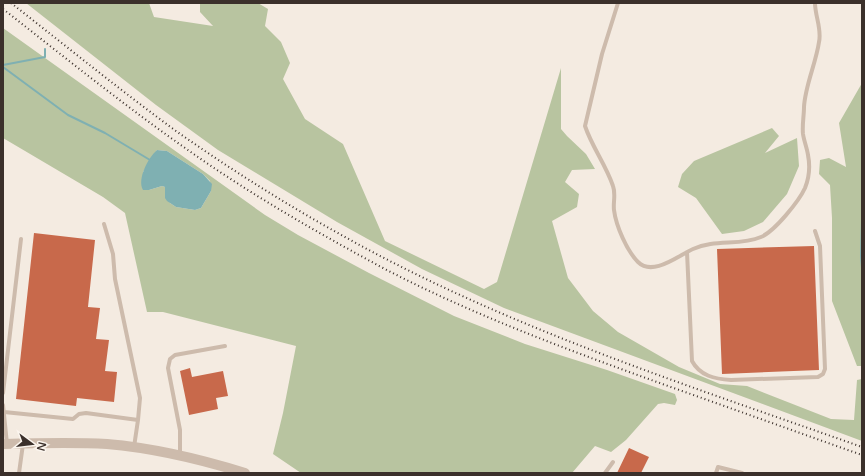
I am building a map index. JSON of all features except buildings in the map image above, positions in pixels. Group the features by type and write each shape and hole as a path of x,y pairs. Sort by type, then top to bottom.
{"street":[{"path":"5,444 78,443 134,447 180,455 245,473"}],"lane":[{"path":"618,3 602,54 586,126 588,136 607,171 614,188 616,223 621,234 638,262 643,266 651,267 664,265 687,252 711,243 746,241 762,237 773,230 801,196 809,173 809,156 803,134 804,104 820,41 815,3"},
{"path":"104,224 113,254 115,279 140,398 134,447"},
{"path":"687,252 692,361 702,373 718,379 731,380 818,377 823,374 825,369 820,246 815,232"},
{"path":"3,393 20,239"},
{"path":"180,455 180,430 168,368 170,359 175,355 225,346"},
{"path":"3,405 5,444"},
{"path":"4,412 73,419 79,414 86,413 138,420"},
{"path":"18,473 23,444"},
{"path":"605,473 613,462"},
{"path":"716,473 718,467 742,473"}],"green space":[{"path":"26,3 149,3 154,17 213,26 200,12 200,3 258,3 268,9 265,26 281,42 290,63 283,79 305,119 343,144 385,241 484,289 497,282 561,68 561,129 586,154 595,169 572,170 565,182 579,194 577,207 552,221 568,278 593,311 618,332 679,367 720,384 747,386 831,419 854,420 857,380 862,379 862,441 504,308 422,269 337,222 218,150 156,105"},
{"path":"3,28 265,215 298,235 454,316 525,344 607,370 675,394 677,400 675,405 664,403 658,404 626,440 611,452 595,446 572,473 301,473 273,454 283,413 296,346 163,312 147,312 125,213 103,197 3,138","holes":["157,150 167,151 203,174 210,181 211,191 201,208 195,210 176,207 170,203 165,194 165,187 162,186 149,190 143,172"]},
{"path":"862,83 862,366 857,366 832,301 832,218 830,185 819,174 820,160 829,158 846,167 839,123"},
{"path":"772,128 779,136 765,153 797,138 799,166 787,194 763,222 744,231 722,234 696,198 678,187 682,174 694,161"}],"water":[{"path":"157,150 167,151 203,174 212,184 211,191 201,208 195,210 176,207 165,198 165,187 162,186 149,190 143,190 141,180 144,169 150,158"}],"waterway":[{"path":"3,65 45,57 45,49"},
{"path":"3,67 68,115 105,133 150,160"},
{"path":"862,221 862,268"}],"railway":[{"path":"11,3 176,131 217,159 302,212 407,270 534,327 599,353 862,447"},
{"path":"3,9 75,66 198,157 289,215 383,268 453,302 559,346 862,455"}]}
